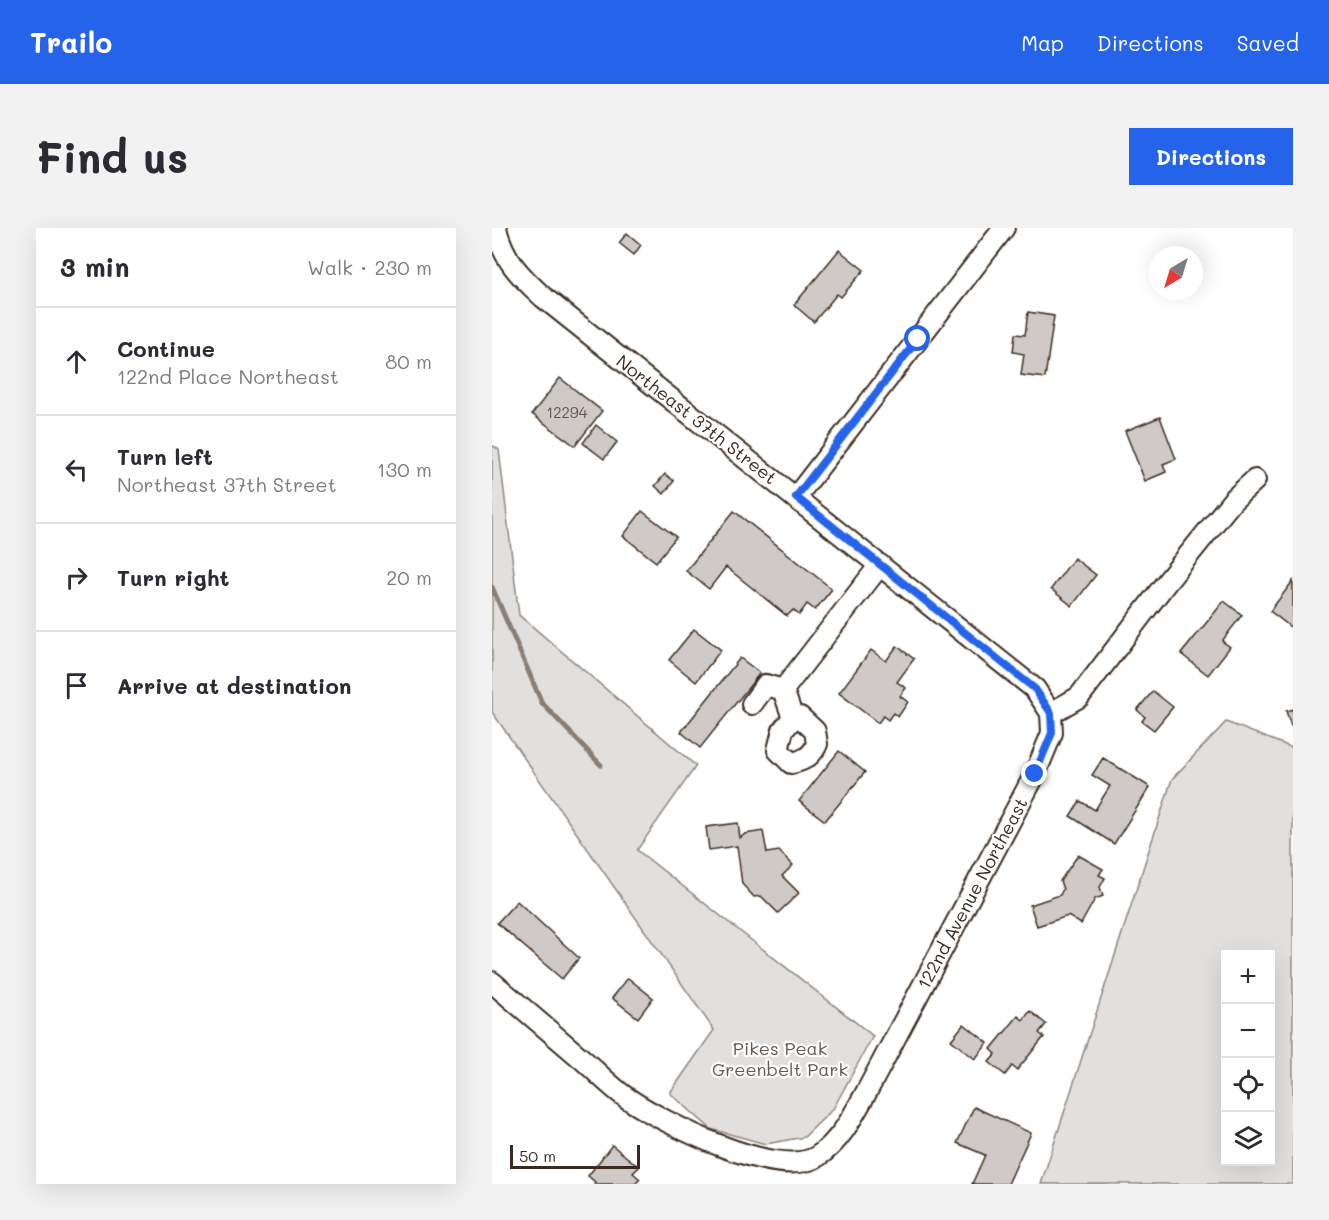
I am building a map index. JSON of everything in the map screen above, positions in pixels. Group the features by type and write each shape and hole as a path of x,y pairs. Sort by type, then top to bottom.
{"street":[{"name":"Northeast 37th Street","path":"496,228 500,249 519,276 1035,689 1051,713"},
{"path":"796,497 1004,228"},
{"path":"1051,713 1079,697 1233,500 1255,480"},
{"path":"783,690 880,565"},
{"path":"752,704 766,685 783,690"},
{"path":"783,690 793,717"},
{"name":"122nd Avenue Northeast","path":"492,982 626,1097 692,1133 758,1160 805,1161 818,1156 843,1131 1035,774 1052,733 1051,713"}],"green space":[{"name":"Pikes Peak Greenbelt Park","path":"492,445 499,450 519,615 696,766 637,850 873,1036 833,1109 804,1137 766,1144 711,1129 670,1093 714,1030 492,712"},
{"path":"1226,722 1293,748 1293,1184 1041,1184 1172,779"}],"building":[{"path":"627,233 641,245 634,255 619,243"},
{"path":"839,250 864,270 841,297 837,294 814,322 794,305"},
{"path":"1028,312 1054,316 1045,378 1021,375 1024,354 1013,352 1015,334 1025,335"},
{"path":"560,378 602,411 575,446 532,414"},
{"path":"1160,417 1176,459 1163,464 1166,472 1145,481 1125,431"},
{"path":"596,425 617,442 604,459 583,443"},
{"path":"665,474 674,481 664,494 655,486"},
{"path":"642,511 676,537 656,562 623,536"},
{"path":"734,511 832,589 815,610 807,604 799,615 793,610 787,616 726,567 709,589 686,571"},
{"path":"1074,558 1096,575 1072,606 1051,589"},
{"path":"1293,581 1293,629 1270,611"},
{"path":"1224,601 1242,615 1222,641 1230,647 1208,675 1181,654"},
{"path":"694,629 721,650 696,682 669,660"},
{"path":"897,646 914,659 897,682 906,688 900,696 908,702 898,717 893,713 888,720 883,716 878,723 839,693 871,650 886,661"},
{"path":"740,658 760,673 700,748 681,732"},
{"path":"1153,691 1173,707 1154,730 1142,721 1145,717 1137,710"},
{"path":"1293,709 1293,725 1291,726 1286,711"},
{"path":"839,751 865,772 825,821 799,801"},
{"path":"1103,758 1150,787 1114,844 1070,816 1080,801 1095,810 1110,786 1092,775"},
{"path":"738,823 740,838 745,834 763,831 767,853 779,851 793,865 782,876 799,893 778,913 761,896 754,897 742,884 737,846 709,850 706,827"},
{"path":"1078,855 1103,869 1099,875 1105,878 1100,887 1103,896 1095,899 1081,924 1068,916 1037,926 1030,905 1060,895 1063,889 1060,881"},
{"path":"517,901 579,958 562,979 497,923"},
{"path":"628,978 653,998 638,1018 612,998"},
{"path":"1030,1011 1046,1024 1039,1033 1044,1037 1017,1070 1012,1066 1005,1075 989,1062 996,1054 991,1049 1018,1016 1023,1020"},
{"path":"964,1024 988,1043 975,1059 951,1040"},
{"path":"974,1107 1031,1133 1008,1184 972,1184 985,1155 957,1143"},
{"path":"612,1145 639,1167 633,1173 640,1179 635,1184 594,1184 595,1182 588,1176"}],"waterway":[{"path":"492,587 542,703 601,765"}],"route":[{"path":"918,339 796,497 1035,689 1051,713 1052,733 1035,774"}]}
